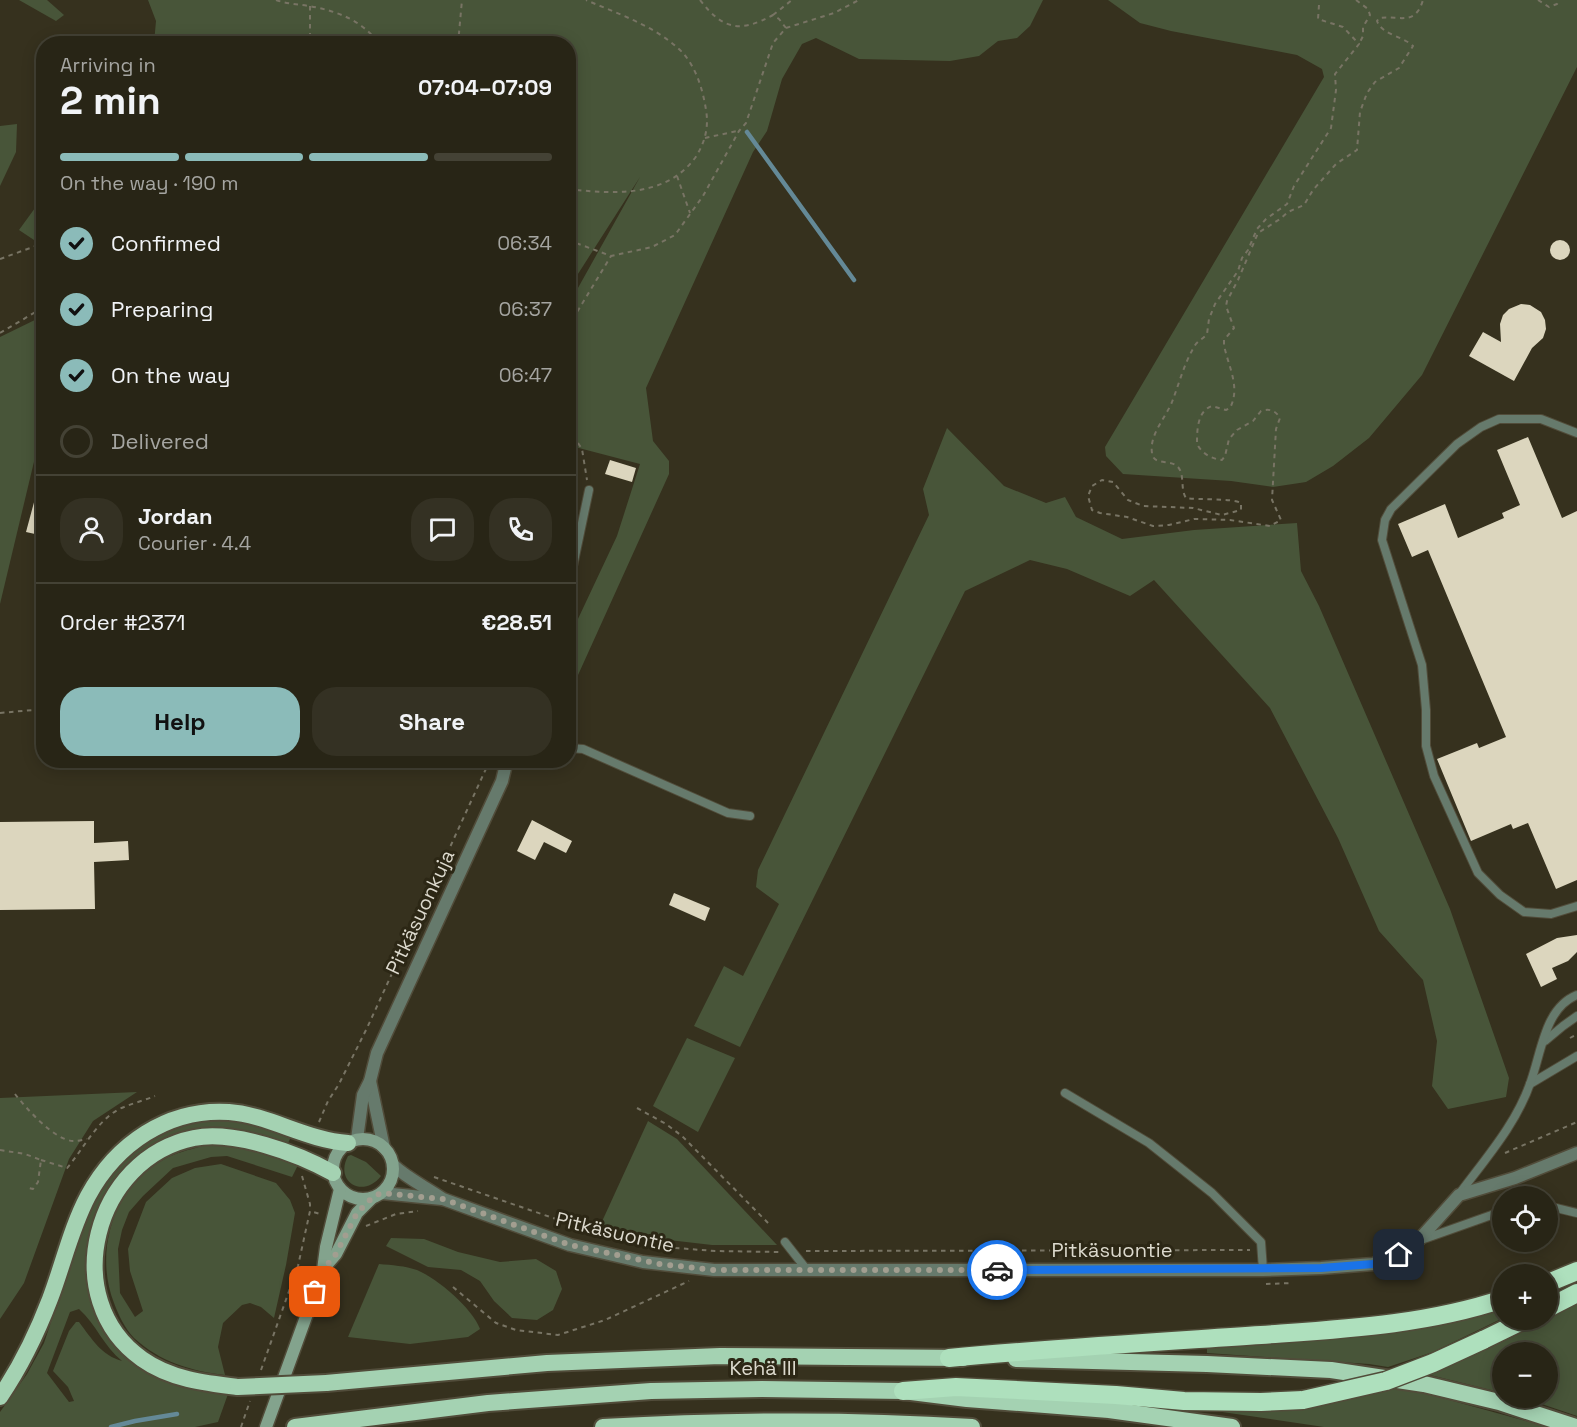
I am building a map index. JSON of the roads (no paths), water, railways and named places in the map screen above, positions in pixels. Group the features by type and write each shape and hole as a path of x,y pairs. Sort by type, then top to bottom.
{"highway":[{"path":"0,1396 27,1352 40,1323 88,1196 103,1173 129,1144 166,1121 206,1112 231,1113 331,1142 352,1141"},
{"path":"333,1173 305,1160 234,1137 204,1137 177,1142 148,1158 126,1179 109,1204 100,1225 95,1252 98,1288 110,1321 131,1350 159,1369 178,1376 201,1383 238,1387 326,1383 547,1363 709,1356 949,1358 1208,1364 1331,1370 1424,1384 1500,1402 1576,1427"},
{"path":"1558,1279 1577,1271"},
{"path":"1558,1303 1577,1293"},
{"path":"949,1358 1039,1349 1365,1327 1448,1314 1492,1302"},
{"path":"903,1391 956,1387 1116,1395 1184,1401 1303,1400 1386,1381 1433,1363 1504,1330"},
{"name":"Kehä III","path":"302,1426 488,1403 631,1392 762,1389 903,1391 968,1399 1109,1410 1232,1427"},
{"path":"603,1427 766,1421 919,1423 972,1427"}],"main road":[{"path":"323,1270 336,1254 357,1213 377,1195 388,1185 392,1175 393,1165 384,1148 367,1139 352,1141 339,1151 334,1161 333,1173 340,1189 355,1198 377,1195"},
{"path":"266,1427 323,1270 340,1189"}],"street":[{"name":"Pitkäsuonkuja","path":"352,1141 363,1095 384,1037 498,791 505,768"},
{"name":"Pitkäsuonkuja","path":"370,1080 384,1148"},
{"path":"1459,1195 1515,1178 1577,1153"},
{"name":"Pitkäsuontie","path":"393,1165 427,1193 570,1245 643,1262 714,1270 1263,1270 1373,1264 1399,1255 1417,1242 1459,1195"},
{"path":"377,1195 427,1193"}],"lane":[{"path":"1577,434 1541,419 1499,419 1481,427 1457,444 1391,509 1385,520 1382,540 1422,665 1426,746 1434,776 1478,873 1500,895 1524,912 1551,914 1577,906"},
{"path":"576,552 589,490"},
{"path":"576,748 583,748 728,813 750,816"},
{"path":"1459,1195 1511,1124 1530,1084 1549,1020 1566,999 1577,995"},
{"path":"1544,1042 1577,1016"},
{"path":"1530,1084 1577,1056"},
{"path":"1065,1093 1149,1143 1212,1193 1262,1242 1263,1270"},
{"path":"1558,1208 1577,1213"},
{"path":"1417,1242 1492,1215"},
{"path":"785,1242 808,1271"}],"waterway":[{"path":"747,132 854,280"},
{"path":"111,1427 177,1414"}]}
